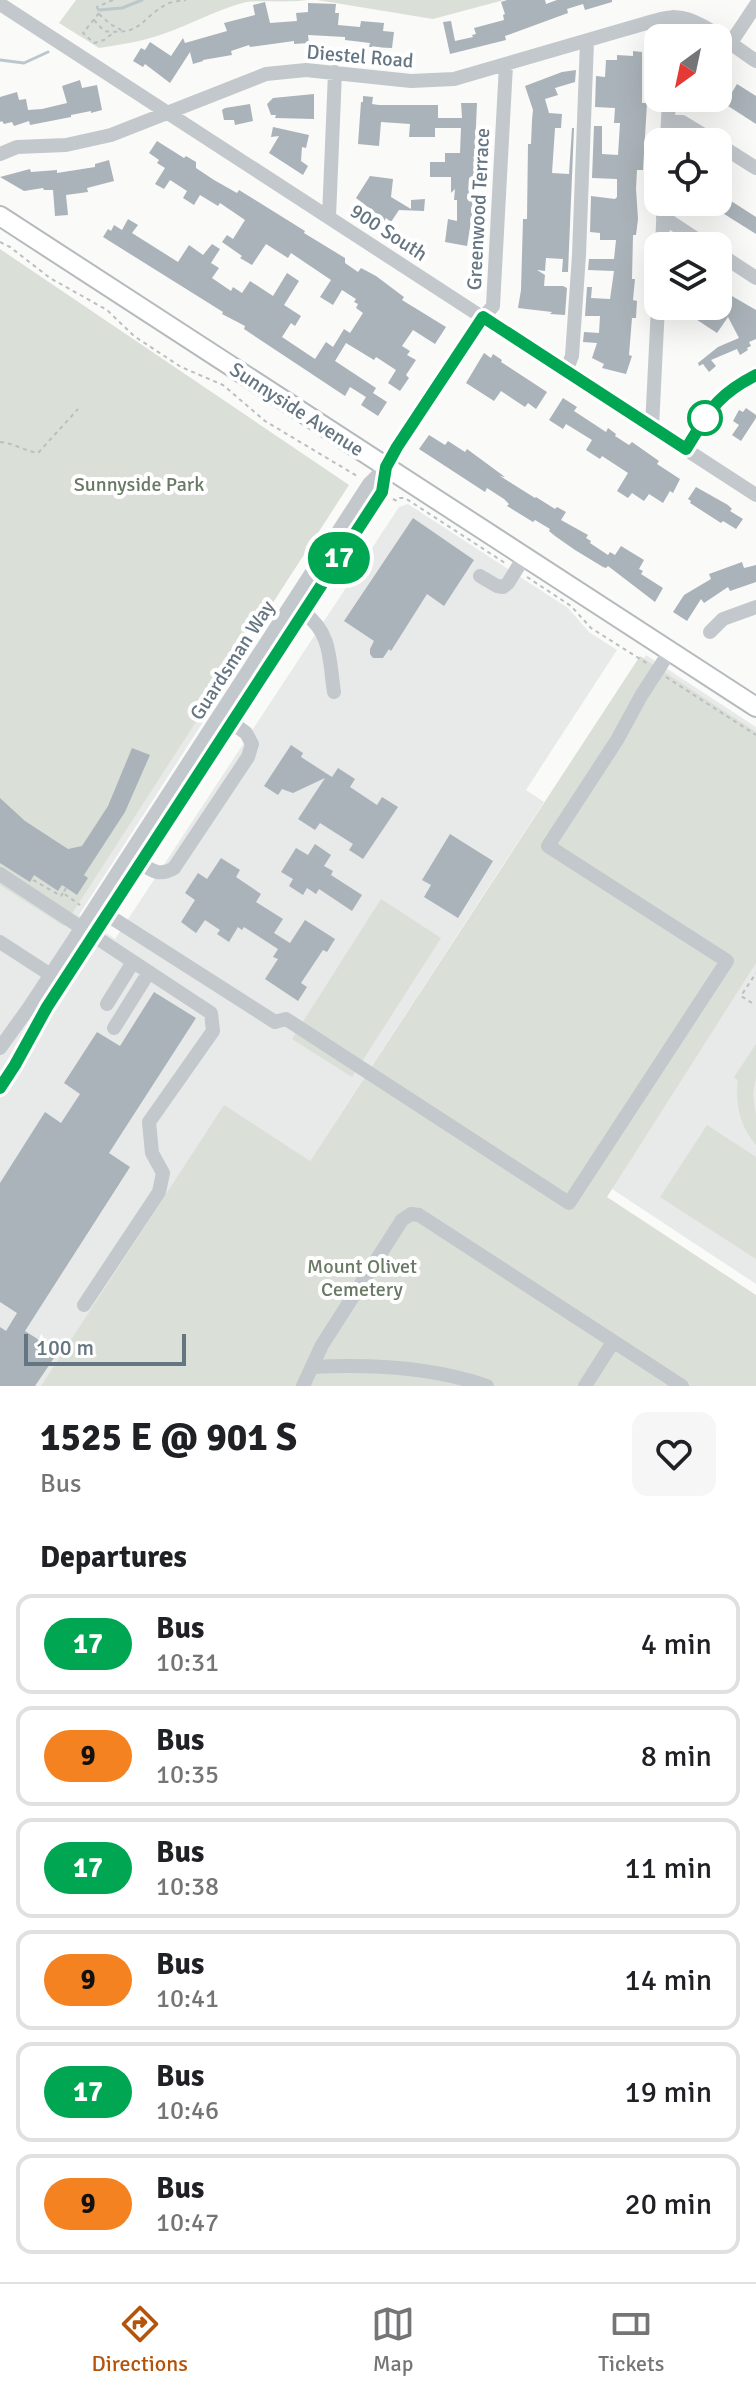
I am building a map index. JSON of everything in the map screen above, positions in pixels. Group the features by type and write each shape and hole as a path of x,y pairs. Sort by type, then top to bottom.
{"main road":[{"name":"Sunnyside Avenue","path":"0,216 756,707"}],"street":[{"name":"900 South","path":"0,4 756,495"},
{"path":"732,41 756,5"},
{"name":"Diestel Road","path":"0,154 17,147 55,146 111,135 266,74 306,70 426,81 454,79 673,17"},
{"path":"673,24 673,17 698,24"},
{"path":"566,371 572,356 579,255 587,41"},
{"path":"732,45 756,61"},
{"name":"Greenwood Terrace","path":"386,467 493,306 506,65"},
{"path":"329,217 335,72"},
{"path":"668,112 668,128"},
{"path":"668,122 682,122 692,128"},
{"path":"732,153 756,168"},
{"path":"670,216 690,232"},
{"path":"732,262 756,278"},
{"path":"652,427 657,320"},
{"path":"686,449 721,396 756,375"},
{"name":"Guardsman Way","path":"226,719 304,613 382,492 386,467"},
{"name":"Guardsman Way","path":"0,1087 57,979 88,931 94,909 135,859 226,719 369,484 386,467"},
{"path":"480,576 503,587 524,557"},
{"path":"710,632 723,619 756,607"},
{"path":"304,613 318,623 326,640 334,692"},
{"path":"94,909 275,1022 286,1019 569,1203 727,961 548,846 670,651"},
{"path":"135,859 156,873 165,873 174,868 248,757 252,744 246,733 226,719"},
{"path":"0,874 211,1013 213,1031 149,1122 152,1153 163,1173 159,1192 84,1305"},
{"path":"0,942 57,979"},
{"path":"107,1004 133,962"},
{"path":"114,1028 149,972"},
{"name":"Guardsman Way","path":"0,1048 57,979"},
{"path":"303,1386 322,1345 402,1220 411,1214 419,1215 682,1386"},
{"path":"585,1386 613,1342"},
{"path":"313,1367 361,1365 423,1371 461,1377 487,1386"}],"path":[{"path":"113,0 97,7 99,13 104,20 124,32"},
{"path":"94,20 104,31 124,32 143,25 170,3 186,0"},
{"path":"99,13 83,33 89,42 99,43 116,32"},
{"path":"0,242 50,278 107,310 134,336 181,367 223,385 265,421 359,477"},
{"path":"0,442 38,453 78,409"},
{"path":"391,498 397,501"},
{"path":"620,646 649,665"},
{"path":"666,676 756,735"},
{"path":"66,888 63,893 94,909"},
{"path":"752,1003 741,996 756,973"},
{"path":"751,981 756,984"}],"shaded area":[{"path":"408,504 568,608 589,632 617,650 526,790 544,802 163,1386 0,1386 0,581 71,580 230,680 79,915 115,939 399,507"},
{"path":"646,655 756,727 756,1284 609,1187 536,840"}],"green space":[{"path":"76,0 307,0 246,2 160,35 99,48 59,23"},
{"path":"317,0 504,0 433,19"},
{"name":"Sunnyside Park","path":"0,249 349,485 64,926 0,885"},
{"name":"Mount Olivet Cemetery","path":"640,656 756,732 756,963 607,1197 756,1295 756,1386 41,1386 224,1105 310,1161"},
{"path":"381,899 441,938 352,1077 292,1039"},
{"path":"756,1044 753,1095 756,1145 740,1115 738,1081 734,1077"},
{"path":"707,1125 756,1157 756,1259 660,1197"}],"building":[{"path":"545,0 546,4 557,0 612,2 585,10 583,4 567,9 568,13 505,36 506,40 450,54 443,22 451,21 455,41 473,37 476,34 474,28 504,20 501,2"},
{"path":"265,2 270,23 297,21 296,13 308,12 308,3 336,4 338,25 360,27 361,21 384,23 383,31 394,32 392,48 369,47 370,43 345,40 345,37 308,35 309,43 294,44 294,41 249,45 231,51 232,55 193,64 190,52 170,83 145,64 143,67 133,61 141,48 145,50 150,42 171,56 183,38 185,43 227,31 224,23 255,15 253,5"},
{"path":"633,51 642,52 642,103 646,112 643,170 637,170 638,219 636,235 633,235 632,279 635,279 633,300 637,301 636,318 632,318 629,355 632,356 626,374 602,368 604,364 592,358 597,343 583,342 584,332 599,333 600,316 585,316 587,287 592,287 591,298 610,299 614,271 588,270 589,259 614,259 616,240 600,240 600,233 590,232 591,196 617,197 617,179 592,178 594,126 602,126 602,154 618,155 620,123 614,123 615,108 595,107 596,76 605,77 606,60 617,60 617,55 633,56"},
{"path":"576,70 575,82 555,88 558,95 545,99 549,113 562,114 561,128 555,128 552,173 569,174 574,128 568,272 562,272 563,259 546,258 545,271 537,270 545,275 544,286 567,288 565,315 550,314 552,312 518,308 523,219 527,219 528,144 531,144 533,110 525,86"},
{"path":"80,80 82,88 97,85 102,110 30,125 29,121 14,126 12,122 0,122 0,97 17,92 19,100 26,99 28,110 42,109 67,103 62,86"},
{"path":"737,84 756,96 756,124 732,109 732,92"},
{"path":"314,94 314,119 275,118 267,104 273,98"},
{"path":"363,96 373,97 372,104 379,105 438,105 438,118 462,118 461,103 477,103 472,215 467,246 445,242 448,219 457,221 457,200 454,200 455,189 451,193 451,177 430,177 430,162 445,162 445,153 460,153 461,128 435,128 435,137 409,137 410,124 381,122 379,146 358,144"},
{"path":"250,104 253,121 235,125 234,120 224,120 222,110 225,108"},
{"path":"273,127 309,135 306,148 302,147 301,161 308,166 303,175 269,153 279,136 271,137"},
{"path":"157,141 196,162 196,168 214,180 237,193 239,190 305,231 345,258 345,263 358,272 361,268 376,276 404,297 402,300 446,327 435,344 413,330 402,346 410,351 407,355 416,360 400,391 388,383 396,370 346,343 335,361 376,388 373,393 387,402 378,416 361,405 366,397 350,387 345,396 244,329 245,326 103,237 114,225 122,230 128,219 138,225 132,233 178,262 189,245 203,255 212,244 220,249 211,263 219,268 212,278 231,291 233,287 242,293 250,281 273,296 287,273 299,281 284,305 301,316 295,326 291,323 282,337 315,359 326,342 333,347 344,329 350,333 363,313 356,308 356,299 342,290 333,305 320,297 331,280 291,253 288,258 266,244 252,265 240,258 242,256 222,242 227,235 233,239 245,220 220,203 218,206 200,195 194,205 183,198 187,191 170,180 164,189 155,184 165,168 149,153"},
{"path":"109,160 114,181 87,188 88,192 66,195 68,215 55,216 53,190 24,191 0,177 30,169 31,172 57,170 57,173 95,167 95,164"},
{"path":"370,176 393,179 391,197 411,209 411,200 425,199 424,211 399,210 391,222 386,218 384,221 356,198"},
{"path":"732,202 756,217 756,234 727,216 732,216"},
{"path":"732,296 756,310 756,339 749,342 751,346 740,355 737,349 711,360 716,366 709,372 703,364 699,366 698,363 718,347 739,338 730,320 732,320"},
{"path":"697,320 726,320 717,333"},
{"path":"484,353 491,358 493,354 547,392 536,409 528,403 525,407 501,391 494,401 466,383"},
{"path":"563,398 577,407 574,411 606,432 608,428 629,445 632,442 680,479 673,493 670,491 663,503 649,494 644,501 632,493 628,498 617,491 628,473 602,456 600,459 586,450 592,440 566,424 563,429 549,420"},
{"path":"746,408 756,418 741,441 732,435 739,425 733,421 739,410 743,412"},
{"path":"429,435 445,445 448,441 465,452 467,449 505,477 500,476 555,509 557,507 566,512 561,520 588,535 586,538 590,543 608,555 610,552 615,555 621,546 644,560 639,569 643,571 641,574 663,588 655,602 608,566 603,567 575,550 550,529 507,506 509,504 504,499 487,488 485,492 419,449"},
{"path":"696,487 728,505 732,509 730,511 743,519 736,529 690,503 688,499"},
{"path":"413,518 474,560 444,606 427,594 391,651 389,649 383,658 373,658 370,649 374,641 344,621"},
{"path":"742,562 744,568 756,565 756,582 730,591 728,587 704,603 701,599 687,621 673,612 684,595 711,579 709,574"},
{"path":"291,745 303,753 301,757 332,777 338,768 355,779 350,787 377,805 382,797 398,807 363,859 349,850 353,844 320,823 315,830 298,819 325,778 293,793 282,789 278,795 264,786"},
{"path":"132,748 150,755 125,812 84,875 88,878 77,895 62,885 58,891 34,875 30,882 0,863 0,798 25,821 68,849 82,846 108,806"},
{"path":"450,834 493,861 458,918 424,897 431,885 422,880"},
{"path":"315,844 331,855 324,866 333,871 331,875 362,895 352,911 319,889 316,894 307,888 303,895 289,886 293,879 281,872 296,848 308,855"},
{"path":"221,858 240,870 236,877 261,894 256,902 283,919 274,933 290,943 305,920 335,939 327,952 323,950 301,983 307,987 298,1001 265,979 278,959 273,957 278,949 244,927 242,930 238,927 229,942 217,934 220,930 205,920 196,933 181,922 195,900 185,893 198,873 207,879"},
{"path":"154,992 196,1018 109,1153 130,1167 25,1331 58,1352 35,1386 0,1386 0,1327 6,1331 17,1313 0,1302 0,1183 45,1112 61,1123 80,1094 64,1083 97,1032 120,1046"}],"waterway":[{"path":"99,10 122,8 142,0"},
{"path":"0,60 24,63 48,52"}],"bus line":[{"name":"17","path":"0,1088 47,1007 382,492 386,467 397,447 483,317 686,449 721,396 756,375"}]}
